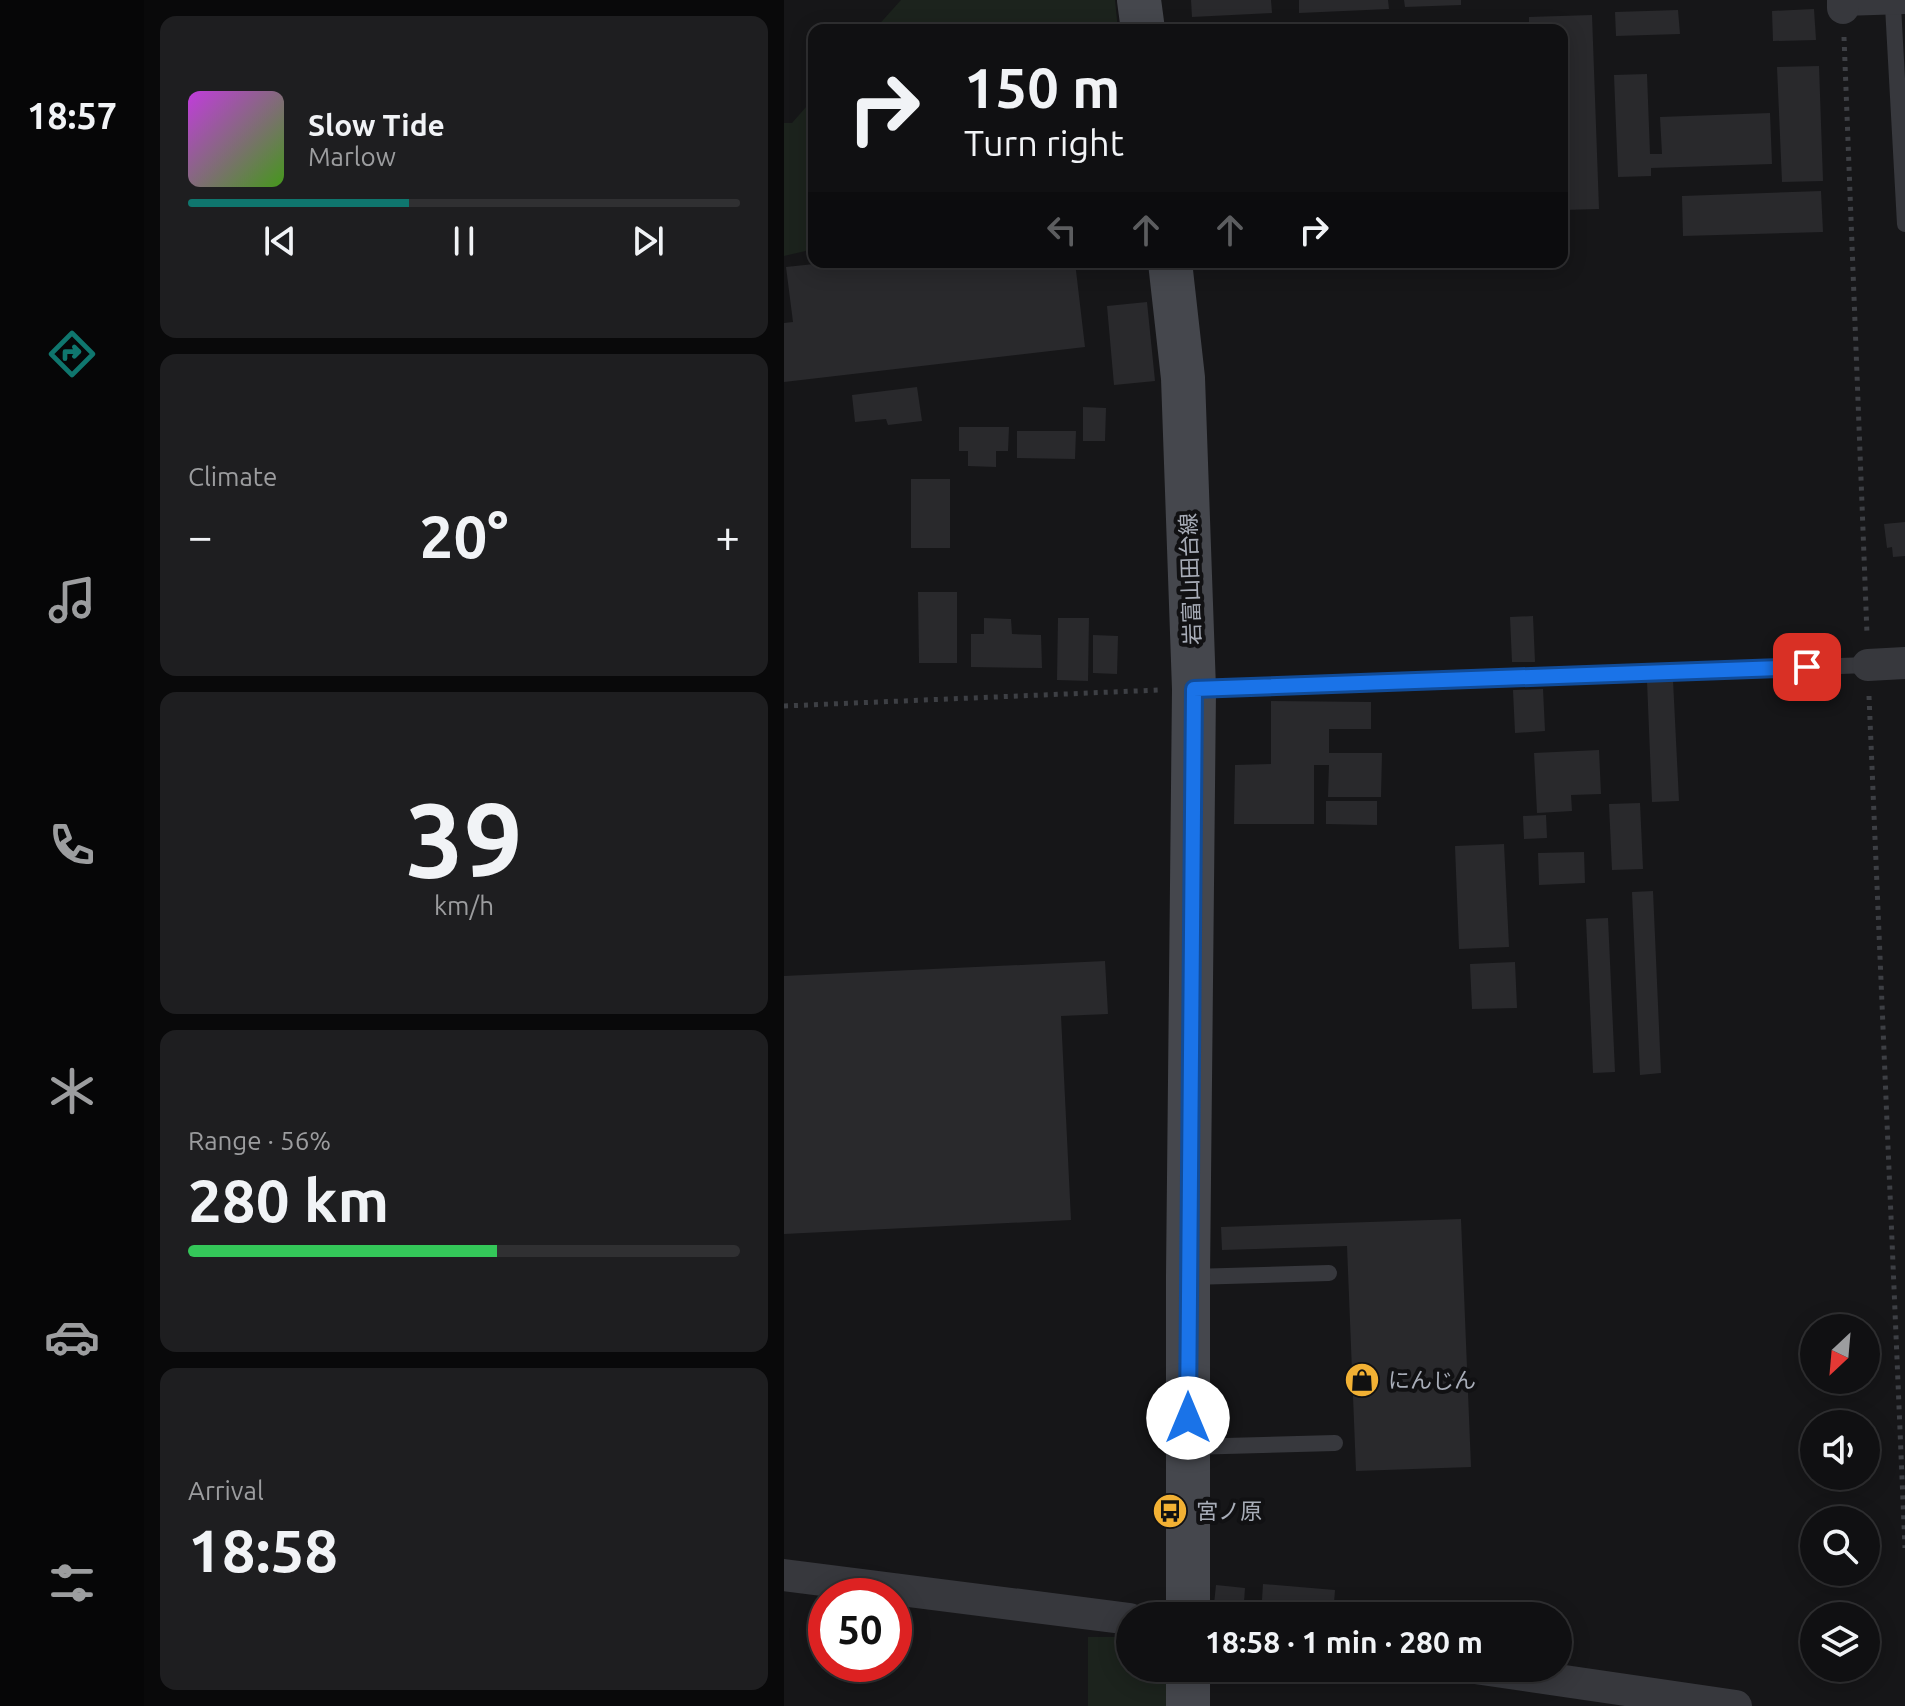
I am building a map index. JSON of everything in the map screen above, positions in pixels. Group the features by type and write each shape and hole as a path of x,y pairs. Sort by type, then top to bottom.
{"main road":[{"path":"1139,0 1142,24"},
{"name":"岩富山田台線","path":"1171,268 1183,378 1194,689 1188,1602"},
{"path":"1188,1682 1188,1706"}],"street":[{"path":"1868,665 1905,663"},
{"path":"784,1575 1116,1617"},
{"path":"1571,1682 1736,1706"}],"lane":[{"path":"1843,4 1899,6 1905,224"},
{"path":"1194,689 1868,665"},
{"path":"1188,1277 1329,1273"},
{"path":"1188,1447 1335,1443"}],"path":[{"path":"1843,4 1905,1548"},
{"path":"784,706 1194,689"}],"shaded area":[{"path":"901,0 1115,0 1117,24 879,24"},
{"path":"808,105 808,250 784,256 784,123 792,123"},
{"path":"1088,1637 1116,1637 1116,1682 1175,1682 1175,1706 1088,1706"}],"building":[{"path":"1191,0 1271,0 1272,13 1192,17"},
{"path":"1299,0 1388,0 1389,9 1299,13"},
{"path":"1404,0 1461,0 1461,5 1405,7"},
{"path":"1814,9 1816,40 1773,41 1772,11"},
{"path":"1678,10 1680,34 1616,36 1615,12"},
{"path":"1592,15 1599,209 1568,210 1568,24 1529,24 1529,17"},
{"path":"1819,66 1823,181 1782,182 1777,67"},
{"path":"1647,74 1650,154 1662,154 1660,117 1770,113 1772,164 1651,168 1651,176 1618,177 1614,75"},
{"path":"1821,191 1823,232 1683,236 1682,196"},
{"path":"808,265 808,268 1076,268 1085,347 784,382 784,323 793,322 786,267"},
{"path":"1147,302 1155,381 1114,385 1107,306"},
{"path":"917,387 922,421 888,425 886,419 855,422 852,395"},
{"path":"1083,407 1106,408 1105,441 1083,441"},
{"path":"959,427 1009,427 1008,451 996,451 996,467 968,466 968,451 959,451"},
{"path":"1017,431 1076,431 1075,459 1017,458"},
{"path":"911,479 950,479 950,548 911,548"},
{"path":"1905,522 1905,556 1893,557 1892,547 1887,548 1884,524"},
{"path":"918,592 957,592 957,663 919,663"},
{"path":"1533,616 1535,662 1512,662 1510,617"},
{"path":"984,618 1011,619 1012,634 1041,635 1042,668 971,667 971,634 984,634"},
{"path":"1058,618 1089,618 1088,681 1057,680"},
{"path":"1093,635 1118,636 1117,674 1093,673"},
{"path":"1673,680 1679,801 1652,802 1647,681"},
{"path":"1543,689 1545,731 1515,733 1513,690"},
{"path":"1271,701 1371,702 1371,729 1329,729 1329,753 1382,753 1381,797 1328,797 1329,765 1314,765 1314,824 1234,824 1235,765 1271,764"},
{"path":"1599,750 1601,794 1571,795 1572,811 1537,813 1534,753"},
{"path":"1326,801 1377,801 1377,825 1326,824"},
{"path":"1640,803 1643,869 1612,870 1609,804"},
{"path":"1546,815 1547,838 1524,839 1523,816"},
{"path":"1504,844 1509,947 1459,949 1455,846"},
{"path":"1584,852 1585,883 1539,885 1538,853"},
{"path":"1653,891 1661,1073 1640,1075 1632,892"},
{"path":"1608,918 1615,1072 1593,1073 1586,919"},
{"path":"1105,961 1108,1014 1061,1016 1071,1220 784,1234 784,976"},
{"path":"1515,962 1517,1008 1472,1009 1470,964"},
{"path":"1461,1219 1471,1467 1356,1471 1347,1246 1222,1250 1221,1227"},
{"path":"1263,1584 1335,1590 1334,1602 1262,1602"},
{"path":"1216,1585 1245,1588 1244,1602 1214,1602"}],"place":[{"name":"にんじん","path":"1362,1380"},
{"name":"宮ノ原","path":"1170,1511"}],"route":[{"path":"1188,1418 1194,689 1807,667"}]}
